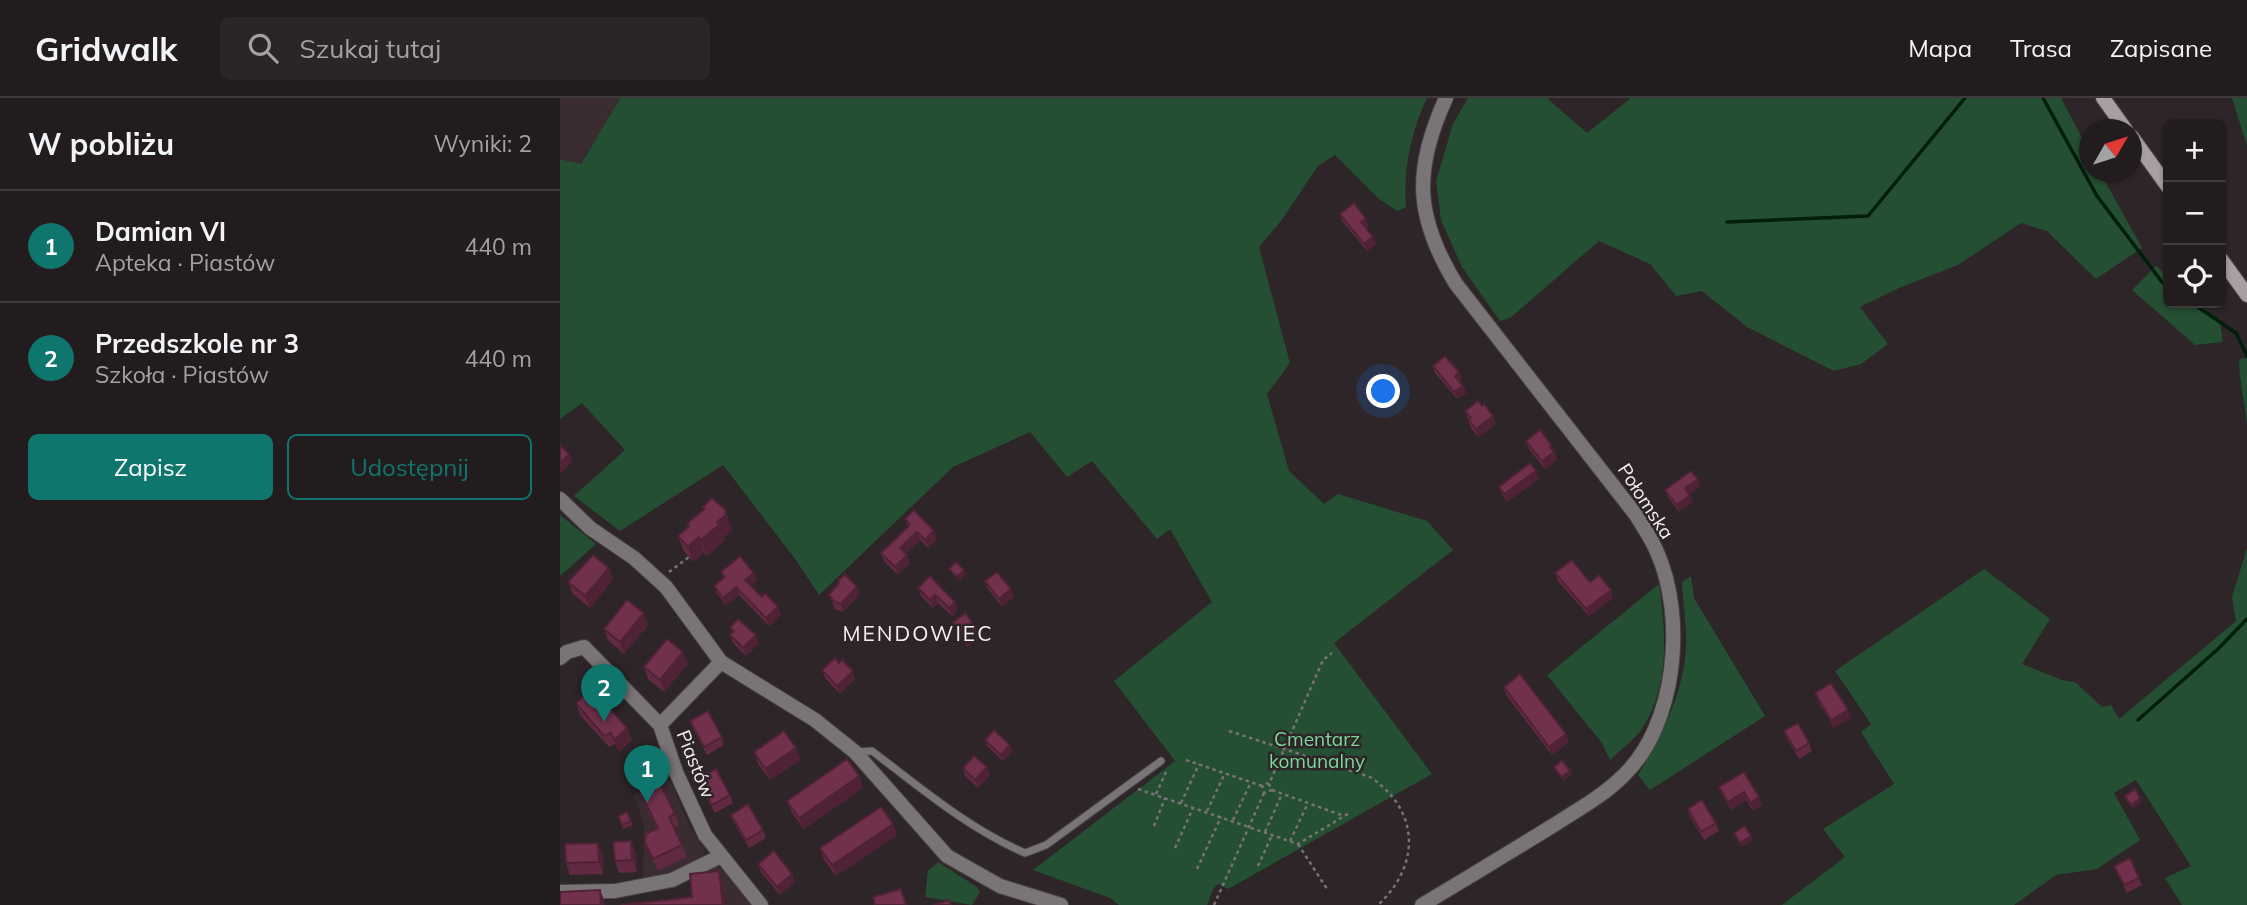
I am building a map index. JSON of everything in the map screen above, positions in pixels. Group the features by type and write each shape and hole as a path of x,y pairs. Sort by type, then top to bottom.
{"main road":[{"path":"2103,98 2118,119"},
{"path":"2142,150 2164,182"},
{"path":"2226,266 2247,295"}],"street":[{"name":"Połomska","path":"1422,905 1578,809 1624,776 1645,749 1666,706 1674,647 1669,596 1658,553 1636,515 1457,284 1427,228 1422,196 1425,160 1446,98"},
{"path":"560,499 590,528 634,558 666,587 721,662 815,720 855,752 947,856 1000,886 1061,905"},
{"name":"Piastów","path":"560,657 584,647 660,725 676,772 705,835 761,905"},
{"path":"660,725 721,662"},
{"path":"560,892 615,891 672,880 721,856"}],"lane":[{"path":"855,752 872,751 969,823 998,842 1025,853 1046,845 1161,761"}],"path":[{"path":"658,580 688,556"},
{"path":"1269,784 1323,660 1332,653"},
{"path":"1228,731 1370,777 1383,786 1402,808 1408,826 1406,862 1395,885 1378,905"},
{"path":"1186,760 1262,786 1269,784"},
{"path":"1181,804 1199,764"},
{"path":"1156,795 1166,772"},
{"path":"1206,812 1225,773"},
{"path":"1233,821 1251,782"},
{"path":"1269,784 1272,790 1344,816"},
{"path":"1214,905 1264,793 1262,786"},
{"path":"1138,789 1298,844 1327,889"},
{"path":"1264,793 1272,790"},
{"path":"1265,832 1282,794"},
{"path":"1154,826 1165,798"},
{"path":"1290,841 1308,803"},
{"path":"1175,848 1194,808"},
{"path":"1298,844 1351,812"},
{"path":"1197,869 1221,817"},
{"path":"1258,866 1272,835"}],"shaded area":[{"path":"560,98 620,98 580,164 560,158"},
{"path":"662,779 671,782 690,828 705,849 701,859 674,872 643,879 644,826 634,794"},
{"path":"714,866 722,869 753,905 696,905 693,878"}],"green space":[{"name":"Cmentarz komunalny","path":"620,98 1427,98 1409,151 1406,207 1397,211 1378,198 1335,155 1318,166 1281,221 1259,247 1290,363 1267,394 1289,471 1324,504 1338,494 1427,521 1453,550 1334,643 1432,774 1228,889 1218,884 1213,889 1207,905 1119,905 1110,898 1033,870 1175,761 1114,681 1212,602 1170,529 1157,539 1092,461 1067,477 1030,432 953,467 819,595 796,560 723,465 620,531 574,496 625,450 582,403 560,419 560,159 581,164"},
{"path":"1468,98 1547,98 1587,133 1631,98 2061,98 2079,132 2079,182 2106,182 2142,248 2096,279 2047,231 2021,223 1958,265 1899,288 1860,307 1888,344 1861,364 1834,371 1747,327 1702,291 1676,296 1650,264 1599,241 1510,318 1500,321 1462,267 1441,220 1436,181 1453,124"},
{"path":"2232,98 2247,98 2247,146"},
{"path":"2156,266 2163,272 2163,308 2204,308 2220,322 2223,342 2195,345 2132,290"},
{"path":"2247,358 2247,425 2239,359"},
{"path":"560,515 596,544 560,576"},
{"path":"2247,548 2247,905 2182,905 2165,878 2191,866 2136,780 2114,793 2140,840 2097,869 2056,875 2014,905 1782,905 1845,857 1823,829 1894,784 1861,732 1871,724 1835,671 1984,569 2050,619 2022,664 2062,680 2075,682 2102,707 2111,705 2119,719 2236,621 2232,597"},
{"path":"1691,576 1694,598 1765,716 1650,790 1638,775 1663,730 1681,682 1686,640 1682,582"},
{"path":"1659,584 1664,658 1657,695 1642,729 1610,760 1602,743 1547,675"},
{"path":"938,862 977,887 980,892 972,905 925,897 928,871"}],"building":[{"path":"1354,203 1366,219 1361,222 1373,237 1364,244 1340,214"},
{"path":"1445,356 1459,372 1455,376 1463,386 1454,392 1433,366"},
{"path":"1478,401 1482,406 1484,404 1493,416 1476,429 1465,411"},
{"path":"1540,430 1554,452 1542,461 1526,441"},
{"path":"560,445 569,454 560,463"},
{"path":"1530,463 1536,471 1504,494 1499,487"},
{"path":"1691,471 1698,479 1685,488 1690,495 1677,505 1665,490"},
{"path":"712,498 725,509 726,515 717,522 719,525 688,547 678,536"},
{"path":"914,510 934,531 925,540 917,532 900,548 907,555 895,567 881,553 910,525 905,519"},
{"path":"593,555 609,568 585,596 568,582"},
{"path":"740,556 754,573 745,580 762,597 765,593 778,607 766,618 736,587 723,598 714,586 725,577 721,572"},
{"path":"1572,560 1588,580 1591,582 1599,575 1611,590 1586,609 1555,573"},
{"path":"956,562 964,570 957,577 949,569"},
{"path":"997,572 1011,589 999,599 985,581"},
{"path":"845,574 857,587 841,604 833,601 829,594"},
{"path":"930,576 955,602 949,608 935,595 930,600 918,588"},
{"path":"627,600 644,613 620,642 604,629"},
{"path":"966,613 977,631 964,639 953,622"},
{"path":"738,619 756,635 743,648 730,635 734,631 730,627"},
{"path":"667,639 683,652 660,680 644,667"},
{"path":"835,658 839,663 842,660 853,671 837,686 822,670"},
{"path":"1520,674 1566,734 1549,747 1504,687"},
{"path":"1831,683 1848,710 1831,720 1815,693"},
{"path":"592,688 627,728 614,740 611,733 604,736 576,703"},
{"path":"708,711 722,737 704,747 690,721"},
{"path":"1798,723 1809,743 1796,751 1784,731"},
{"path":"994,730 1010,745 1001,755 985,740"},
{"path":"784,731 796,748 765,769 754,752"},
{"path":"974,756 987,767 975,780 963,768"},
{"path":"847,759 859,776 799,818 787,801"},
{"path":"1562,760 1570,771 1561,777 1554,767"},
{"path":"716,769 730,795 712,805 698,779"},
{"path":"1744,772 1759,797 1750,803 1744,792 1728,802 1719,787"},
{"path":"656,775 675,814 669,817 682,845 653,859 645,843 646,834 658,828 637,785"},
{"path":"2135,789 2140,798 2131,805 2125,796"},
{"path":"1702,800 1716,823 1701,832 1688,809"},
{"path":"748,804 763,830 746,840 731,815"},
{"path":"881,807 893,824 832,865 820,848"},
{"path":"627,812 631,821 622,825 618,816"},
{"path":"1745,826 1751,836 1740,843 1734,833"},
{"path":"631,841 632,860 615,861 613,842"},
{"path":"598,843 599,862 566,863 565,844"},
{"path":"774,851 792,874 777,887 758,864"},
{"path":"2130,858 2139,878 2124,885 2114,866"},
{"path":"719,871 723,905 621,905 692,897 690,874"},
{"path":"901,889 906,905 875,905 873,897"},
{"path":"600,890 601,905 560,905 560,892"},
{"path":"949,900 951,905 933,905"}],"waterway":[{"path":"1727,222 1868,216 1965,98"},
{"path":"2043,98 2097,196 2163,283"},
{"path":"2199,308 2236,333 2247,356"},
{"path":"2138,720 2218,649 2247,619"}],"place":[{"name":"Przedszkole nr 3","path":"604,722"},
{"name":"Damian VI","path":"647,803"}],"district":[{"name":"MENDOWIEC","path":"918,634"}]}
